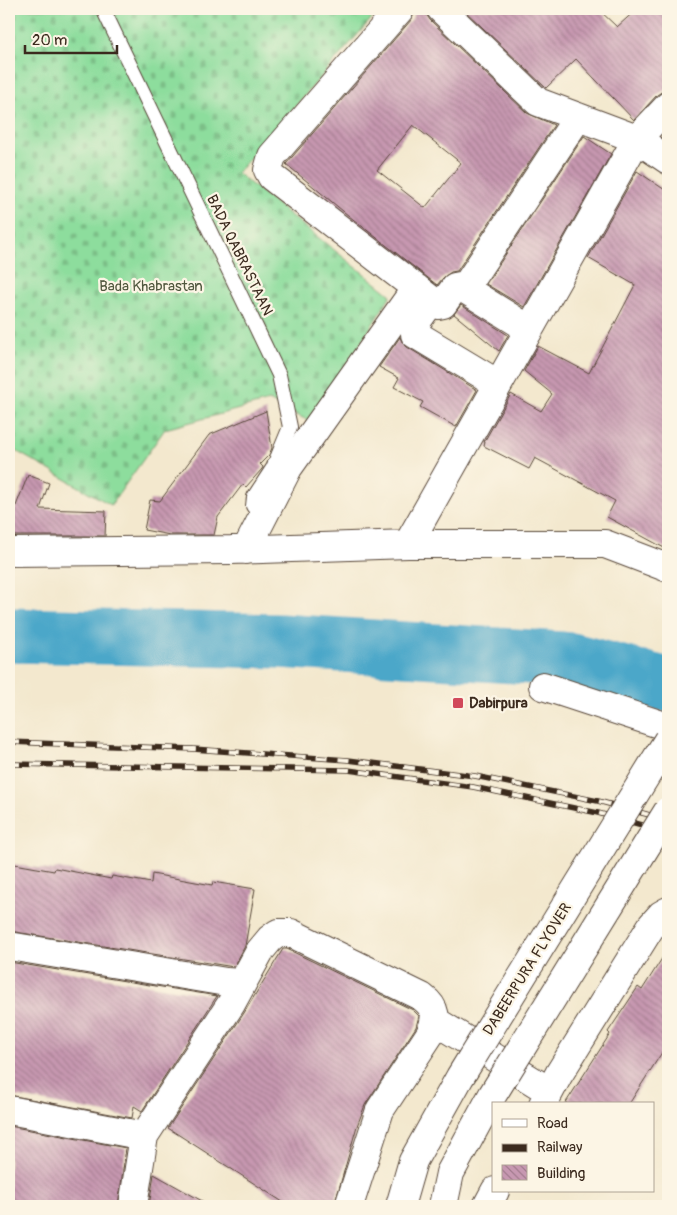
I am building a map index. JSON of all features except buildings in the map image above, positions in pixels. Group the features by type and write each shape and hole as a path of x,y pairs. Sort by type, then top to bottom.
{"street":[{"path":"400,9 272,156 268,170 272,177 438,305 443,304 455,287 460,286 529,329"},
{"path":"441,9 538,102 636,139 668,160"},
{"path":"408,544 636,139 668,106"},
{"path":"464,289 578,117"},
{"path":"246,550 288,468 424,294"},
{"path":"424,294 414,324 415,334 498,384"},
{"path":"9,552 246,550 408,544 606,544 668,568"},
{"path":"543,686 668,727"},
{"name":"DABEERPURA FLYOVER","path":"400,1206 414,1161 460,1077 668,740"},
{"path":"443,1206 450,1173 493,1094 668,811"},
{"path":"435,1021 546,1097 652,925 661,915 668,911"},
{"path":"133,1206 144,1136 231,1004 260,951 278,933 291,933 422,997 430,1003 435,1021 430,1034 380,1110 349,1206"},
{"path":"9,946 226,982 242,983"},
{"path":"9,1110 144,1136"},
{"path":"487,1206 495,1192"}],"lane":[{"name":"BADA QABRASTAAN","path":"103,9 279,375 290,427 274,468 254,497 253,506 263,517"}],"green space":[{"name":"Bada Khabrastan","path":"9,9 380,9 237,173 391,295 311,422 269,401 165,429 111,505 9,447"}],"waterway":[{"path":"9,635 280,641 562,659 668,685"}],"railway":[{"path":"9,742 193,749 348,760 475,776 598,801 668,820"},
{"path":"9,764 348,770 473,787 598,813 668,832"}],"place":[{"name":"Dabirpura","path":"458,703"}]}
